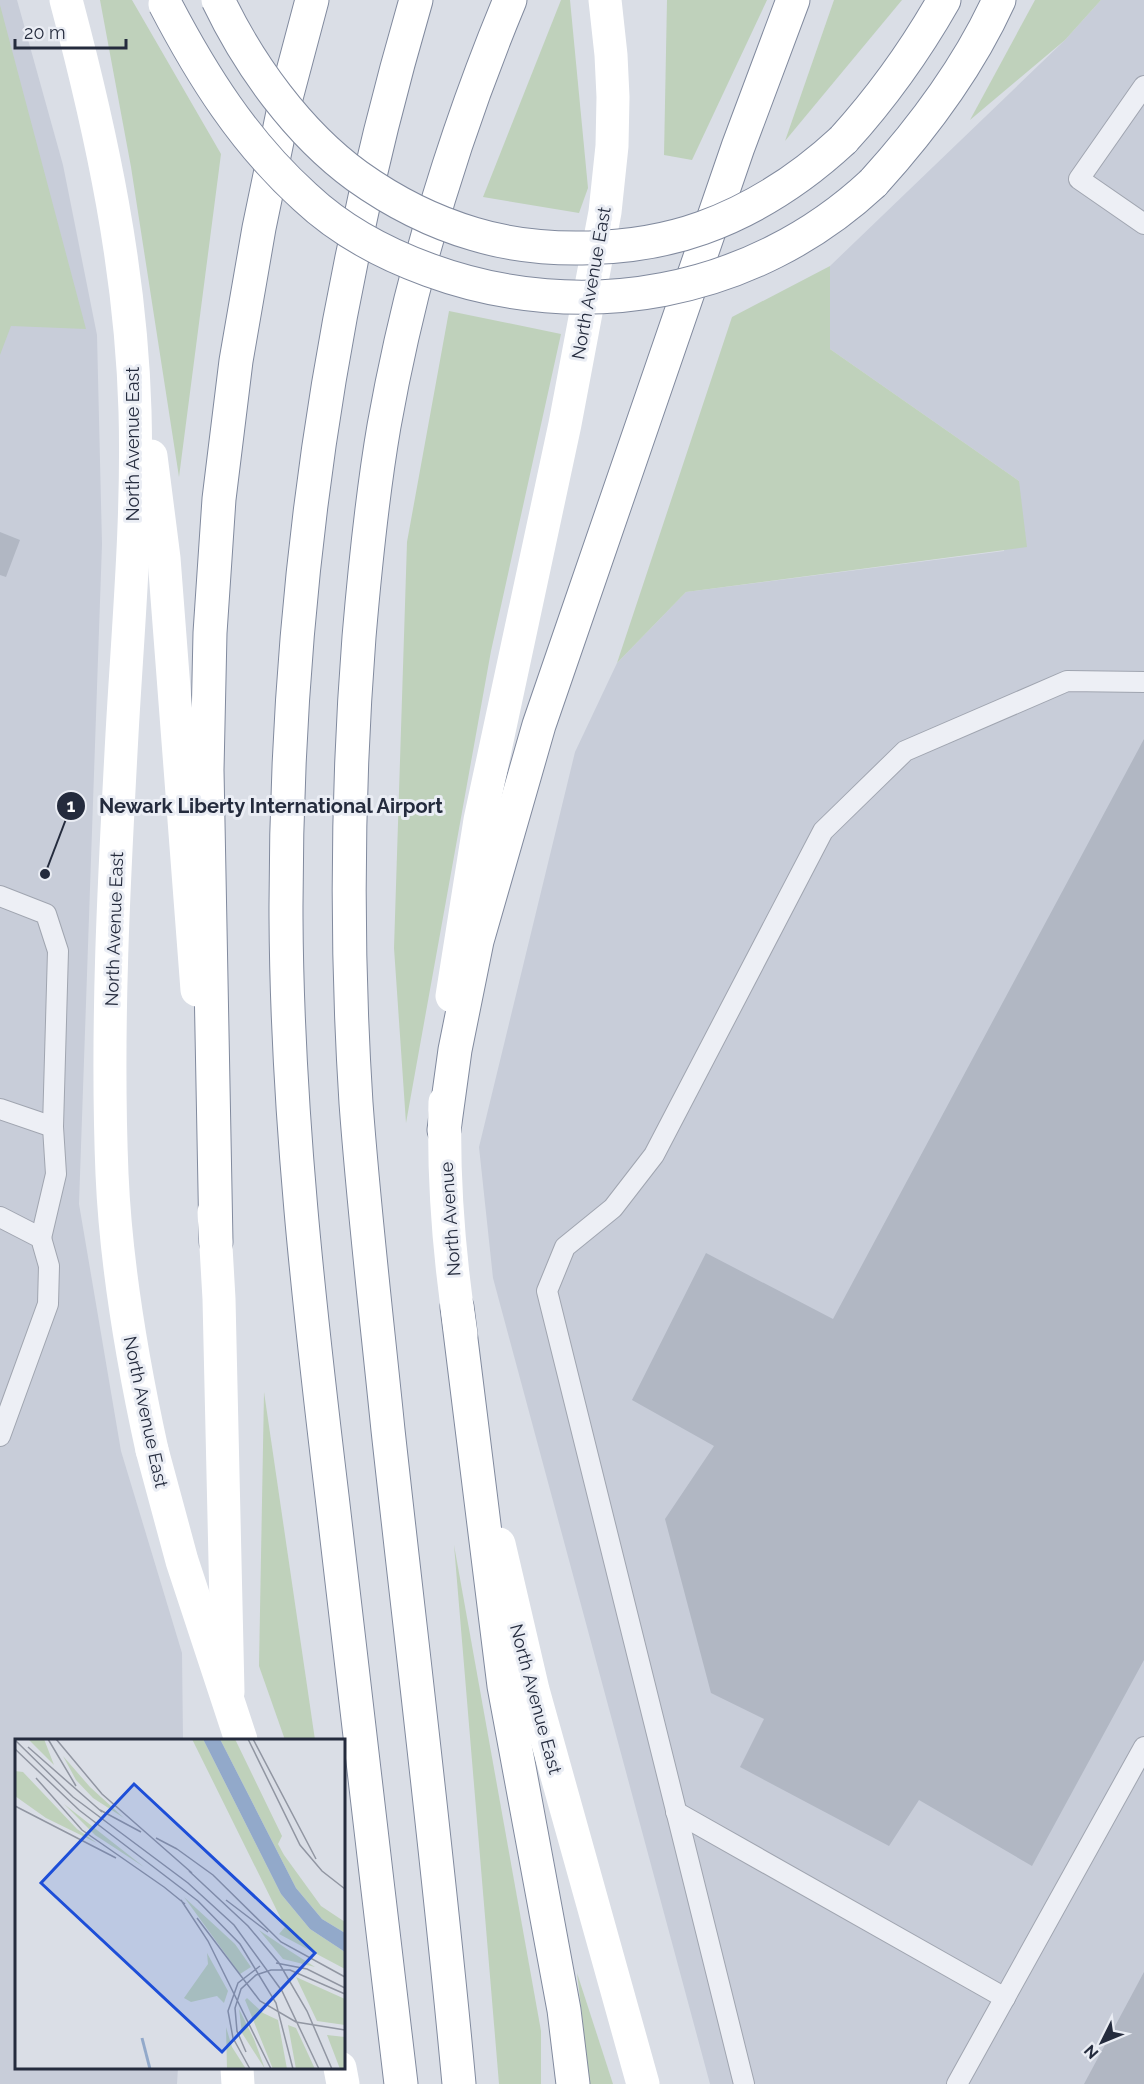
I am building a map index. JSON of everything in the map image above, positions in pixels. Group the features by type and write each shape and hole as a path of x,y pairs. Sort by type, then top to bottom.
{"main road":[{"name":"North Avenue East","path":"66,0 98,125 113,203 124,272 135,410 135,476 116,864 110,1075 112,1176 121,1275 136,1377 152,1450 182,1561 241,1739"},
{"path":"218,0 247,52 280,98 316,138 357,175 403,204 474,234 500,241 555,247 618,246 647,242 701,229 755,205 779,190 823,159 879,99 913,51 944,0"},
{"path":"230,1739 216,1242 207,770 209,667 219,499 236,361 261,216 286,98 312,0"},
{"path":"401,2084 325,1441 309,1274 293,1092 287,954 287,865 289,748 295,656 305,554 325,398 359,220 391,87 416,0"},
{"path":"459,2084 363,1186 352,1026 348,850 351,764 363,595 372,511 386,417 408,312 444,181 476,86 510,0"},
{"name":"North Avenue East","path":"444,1130 449,1023 480,820 565,424 603,224 612,146 613,97 605,0"},
{"path":"444,1130 455,1050 477,941 536,736 738,147 793,0"},
{"path":"164,2 225,108 252,142 306,198 348,229 394,256 470,283 520,294 574,298 630,296 685,286 721,274 789,244 833,216 873,183 929,118 964,65 999,0"},
{"path":"131,339 154,478 164,558 216,1242"},
{"name":"North Avenue","path":"444,1130 450,1247 457,1307"},
{"name":"North Avenue East","path":"457,1307 477,1437 517,1627 644,2084"},
{"path":"457,1307 504,1686 564,2010 573,2084"},
{"path":"237,2069 238,2084"},
{"path":"340,2069 344,2084"}],"lane":[{"path":"1144,86 1079,179 1144,225"},
{"path":"744,2084 547,1291 565,1247 613,1208 654,1155 823,831 905,752 1067,681 1144,682"},
{"path":"0,896 46,914 58,951 52,1127 56,1174 41,1238 49,1266 48,1304 0,1436"},
{"path":"0,1109 52,1127"},
{"path":"0,1217 41,1238"},
{"path":"957,2084 1144,1747"},
{"path":"676,1812 1005,1998"}],"shaded area":[{"path":"0,0 17,0 63,165 97,335 102,544 79,1204 121,1451 182,1653 183,1739 15,1739 15,2069 178,2069 177,2084 0,2084"},
{"path":"1101,0 1144,0 1144,2084 710,2084 493,1278 479,1147 575,752 617,663 686,592 1004,551 1019,481 830,349 830,266 1065,40"}],"green space":[{"path":"100,0 132,0 221,154 179,477 131,167"},
{"path":"561,0 570,0 588,188 579,213 483,197"},
{"path":"667,0 767,0 692,160 664,155"},
{"path":"834,0 902,0 785,141"},
{"path":"1035,0 1101,0 1065,40 970,120"},
{"path":"0,5 86,329 11,326 0,355"},
{"path":"830,266 830,349 1019,481 1027,547 686,592 617,663 732,317"},
{"path":"449,311 561,334 491,651 406,1123 394,948 407,542"},
{"path":"264,1392 315,1739 285,1739 259,1666"},
{"path":"454,1545 541,2031 541,2084 499,2084"},
{"path":"577,1973 613,2084 590,2084"}],"building":[{"path":"0,532 20,540 6,577 0,575"},
{"path":"1144,739 1144,1660 1032,1866 919,1800 889,1846 740,1767 764,1719 711,1693 665,1519 714,1446 632,1400 706,1253 833,1319"},
{"path":"1144,1972 1144,2084 1084,2084"}],"place":[{"name":"Newark Liberty International Airport","path":"45,874"}]}
